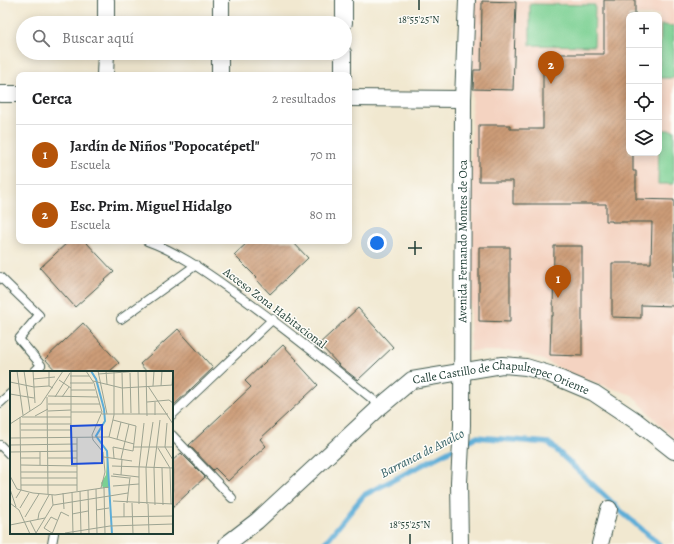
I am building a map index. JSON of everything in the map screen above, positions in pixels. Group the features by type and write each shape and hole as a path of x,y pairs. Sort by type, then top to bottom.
{"street":[{"path":"106,0 106,16"},
{"path":"220,16 221,0"},
{"path":"344,0 344,16"},
{"name":"Avenida Fernando Montes de Oca","path":"460,544 463,99 467,0"},
{"path":"105,72 106,60"},
{"path":"220,60 220,72"},
{"path":"343,60 343,72"},
{"path":"0,94 16,94"},
{"path":"352,98 463,99"},
{"name":"Calle Castillo de Chapultepec Oriente","path":"227,544 256,521 381,406 412,380 502,365 526,367 549,374 594,393 636,421 674,451"},
{"path":"600,544 609,509"}],"lane":[{"name":"Acceso Zona Habitacional","path":"156,244 165,247 196,265 273,319 381,406"},
{"path":"121,320 196,265"},
{"path":"0,277 39,315 19,339 41,365 35,371"},
{"path":"173,414 273,319"},
{"path":"0,403 10,394"},
{"path":"173,436 232,498"},
{"path":"0,445 10,455"},
{"path":"52,544 54,534"}],"shaded area":[{"path":"473,0 674,0 674,439 632,395 573,375 541,359 515,351 470,351"}],"green space":[{"path":"530,4 595,5 594,46 530,45"},
{"path":"662,25 674,26 674,78 662,78"},
{"path":"662,130 674,130 674,184 658,184 659,156 662,156"}],"building":[{"path":"604,0 635,0 635,12 626,12 626,156 633,156 633,171 636,171 636,199 674,200 674,306 641,305 641,318 612,317 612,263 651,263 652,222 606,221 606,204 513,204 513,181 479,181 479,125 510,125 510,129 543,129 543,54 604,54"},
{"path":"482,1 516,2 513,90 473,89 474,70 481,70"},
{"path":"66,244 88,244 114,272 75,307 40,268"},
{"path":"246,244 295,244 308,258 270,294 256,279 257,278 234,255"},
{"path":"554,246 582,246 582,356 550,355 551,316 553,316"},
{"path":"479,247 510,247 510,322 479,321"},
{"path":"358,308 393,347 358,380 341,367 319,344"},
{"path":"83,323 119,363 110,371 56,371 45,359"},
{"path":"178,329 213,368 173,406 173,371 146,371 140,364"},
{"path":"283,345 318,385 260,439 266,446 228,481 215,468 213,470 189,445 251,387 245,381"},
{"path":"181,453 205,477 173,507 173,460"}],"waterway":[{"name":"Barranca de Analco","path":"324,544 364,495 476,437 549,443 624,514 659,544"}],"place":[{"name":"Esc. Prim. Miguel Hidalgo","path":"551,84"},
{"name":"Jardín de Niños \"Popocatépetl\"","path":"558,298"}]}
